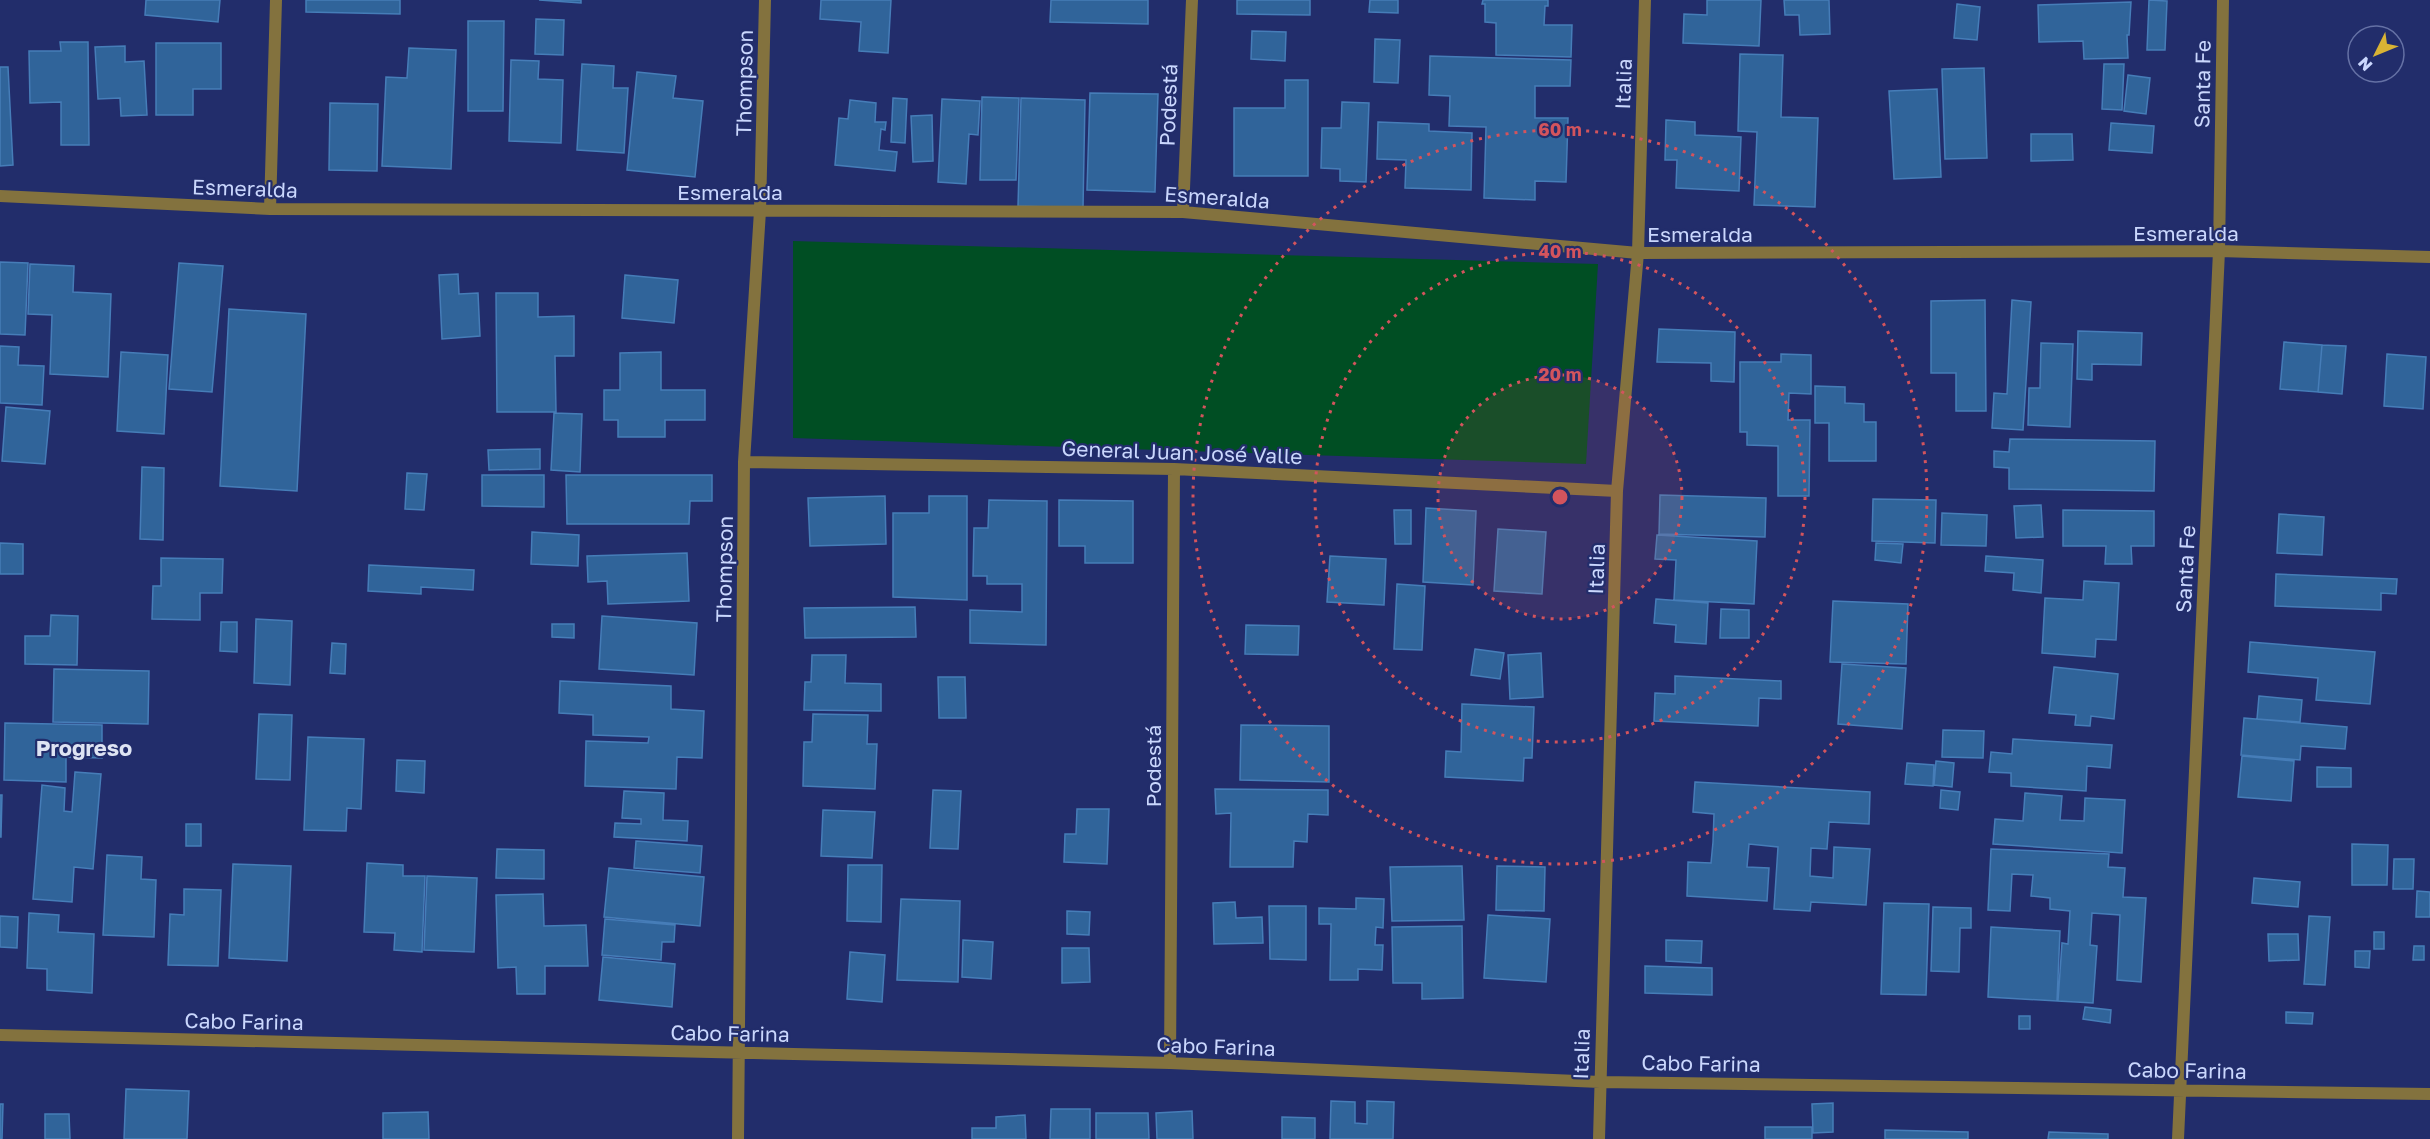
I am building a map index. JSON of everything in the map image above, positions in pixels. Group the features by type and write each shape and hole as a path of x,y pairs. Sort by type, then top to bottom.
{"street":[{"path":"270,209 276,0"},
{"name":"Thompson","path":"738,1139 744,462 760,212 765,0"},
{"name":"Podestá","path":"1183,212 1192,0"},
{"name":"Italia","path":"1599,1139 1617,491 1638,253 1645,0"},
{"name":"Santa Fe","path":"2178,1139 2219,251 2223,0"},
{"name":"Esmeralda","path":"0,196 270,209 1183,212 1638,253 2219,251 2430,257"},
{"name":"General Juan José Valle","path":"744,462 1174,470 1617,491"},
{"name":"Podestá","path":"1170,1063 1174,470"},
{"name":"Cabo Farina","path":"0,1035 1170,1063 1600,1082 2430,1094"}],"green space":[{"path":"793,241 1598,264 1586,464 793,438"}],"building":[{"path":"146,0 220,0 218,22 145,15"},
{"path":"306,0 400,0 400,14 306,12"},
{"path":"539,0 581,0 581,3"},
{"path":"821,0 891,0 888,53 859,51 861,22 820,19"},
{"path":"1051,0 1148,0 1148,24 1050,22"},
{"path":"1237,0 1310,0 1310,15 1237,14"},
{"path":"1370,0 1398,0 1398,13 1369,12"},
{"path":"1483,0 1548,0 1548,6 1545,6 1544,25 1572,25 1571,57 1496,55 1496,23 1485,22"},
{"path":"1707,0 1761,0 1759,46 1683,43 1684,14 1707,15"},
{"path":"1784,0 1829,0 1830,34 1800,35 1799,15 1785,15"},
{"path":"2149,0 2167,1 2165,50 2147,50"},
{"path":"2131,2 2129,35 2127,35 2128,58 2084,59 2083,41 2039,42 2038,5"},
{"path":"1957,4 1980,7 1977,40 1954,38"},
{"path":"536,19 564,20 563,55 535,54"},
{"path":"468,21 504,21 503,111 468,111"},
{"path":"1252,31 1286,32 1285,61 1251,59"},
{"path":"1375,39 1400,40 1398,83 1374,82"},
{"path":"60,42 88,42 89,145 61,145 61,102 30,103 29,51 61,51"},
{"path":"156,43 221,43 221,89 193,89 193,115 156,115"},
{"path":"125,46 125,62 144,61 147,115 121,116 120,98 98,99 95,47"},
{"path":"409,48 456,50 451,169 382,166 386,77 407,78"},
{"path":"1740,54 1783,55 1781,117 1818,118 1815,207 1754,205 1757,132 1738,131"},
{"path":"1430,56 1571,60 1570,86 1535,86 1535,118 1568,118 1566,182 1535,181 1535,200 1484,198 1486,127 1449,126 1450,96 1429,95"},
{"path":"511,60 539,61 538,79 563,80 561,143 509,141"},
{"path":"582,64 614,66 613,88 628,88 624,153 577,150"},
{"path":"2104,64 2124,64 2122,110 2102,109"},
{"path":"0,67 8,67 13,165 0,166"},
{"path":"1984,68 1987,158 1945,159 1942,69"},
{"path":"637,72 676,76 673,98 703,101 695,177 627,170"},
{"path":"2128,75 2150,78 2146,114 2124,111"},
{"path":"1285,80 1308,80 1308,176 1234,176 1234,108 1285,108"},
{"path":"1937,89 1941,177 1894,179 1889,91"},
{"path":"1090,93 1158,94 1155,192 1087,190"},
{"path":"982,97 1019,98 1016,180 980,180"},
{"path":"893,98 907,99 905,143 891,142"},
{"path":"1021,98 1085,100 1083,208 1018,206"},
{"path":"942,99 980,101 978,135 969,134 966,184 938,182"},
{"path":"850,100 876,103 875,122 886,122 885,130 881,129 879,150 897,152 895,171 835,165 839,118 848,119"},
{"path":"1342,102 1369,103 1366,182 1340,181 1340,169 1321,168 1322,128 1341,128"},
{"path":"330,103 378,104 377,171 329,170"},
{"path":"932,115 933,161 913,162 911,116"},
{"path":"1666,120 1695,122 1695,135 1741,137 1739,191 1676,188 1677,160 1665,160"},
{"path":"1378,122 1429,124 1429,131 1472,133 1471,190 1405,188 1406,160 1377,159"},
{"path":"2111,123 2154,126 2152,153 2109,150"},
{"path":"2031,134 2072,134 2073,160 2031,161"},
{"path":"0,262 28,263 25,335 0,334"},
{"path":"179,263 223,266 212,392 169,389"},
{"path":"30,264 74,266 73,292 111,294 108,377 50,374 52,315 28,314"},
{"path":"458,274 459,294 478,293 480,336 442,339 439,275"},
{"path":"625,275 678,280 674,323 622,318"},
{"path":"496,293 538,293 538,317 574,316 574,356 555,356 556,412 497,412"},
{"path":"1985,300 1986,411 1956,411 1956,373 1931,373 1931,301"},
{"path":"2012,300 2031,302 2023,430 1992,428 1994,393 2007,394"},
{"path":"229,309 306,314 297,491 220,486"},
{"path":"1659,329 1735,332 1734,382 1711,381 1711,363 1657,362"},
{"path":"2078,331 2142,333 2141,365 2092,364 2092,380 2077,379"},
{"path":"2284,342 2322,345 2318,392 2280,389"},
{"path":"2041,343 2073,344 2070,427 2028,425 2029,388 2040,388"},
{"path":"2322,345 2346,346 2342,394 2318,392"},
{"path":"0,346 19,347 18,365 44,366 42,405 0,403"},
{"path":"121,352 168,355 164,434 117,431"},
{"path":"661,352 661,390 705,390 705,420 665,420 665,437 618,437 618,420 604,420 604,390 620,390 620,353"},
{"path":"1781,354 1811,355 1811,394 1789,393 1788,420 1810,420 1809,496 1778,496 1778,446 1747,445 1747,432 1740,432 1740,362 1781,362"},
{"path":"2387,354 2426,357 2423,409 2384,406"},
{"path":"1815,386 1845,387 1845,403 1864,404 1864,422 1876,422 1876,461 1829,461 1829,423 1815,423"},
{"path":"6,407 50,411 45,464 2,461"},
{"path":"554,413 582,414 580,472 551,470"},
{"path":"2010,439 2155,441 2154,491 2009,489 2009,468 1994,467 1994,451 2009,452"},
{"path":"540,449 540,469 489,470 488,450"},
{"path":"142,467 164,468 163,540 140,539"},
{"path":"407,473 427,474 424,510 405,509"},
{"path":"482,475 544,475 544,507 482,506"},
{"path":"566,475 712,475 712,501 690,501 689,524 567,524"},
{"path":"1660,495 1766,498 1765,537 1659,534"},
{"path":"885,496 886,544 810,546 808,498"},
{"path":"929,496 967,496 967,600 893,597 893,513 929,513"},
{"path":"1873,499 1936,500 1935,543 1872,541"},
{"path":"989,500 1047,501 1046,645 970,643 970,610 1022,612 1022,584 987,584 987,576 973,576 974,528 988,528"},
{"path":"1059,500 1133,501 1133,563 1085,563 1085,546 1059,546"},
{"path":"2041,505 2043,537 2016,538 2014,506"},
{"path":"1426,508 1476,511 1473,585 1423,582"},
{"path":"1394,510 1411,510 1411,544 1395,544"},
{"path":"2063,510 2154,511 2154,546 2131,546 2132,564 2105,564 2106,546 2063,546"},
{"path":"1942,513 1987,515 1986,546 1941,545"},
{"path":"2279,514 2324,517 2322,555 2277,553"},
{"path":"1498,529 1546,532 1542,594 1494,591"},
{"path":"532,532 579,535 578,566 531,564"},
{"path":"1657,535 1757,541 1754,604 1674,600 1676,560 1655,559"},
{"path":"0,543 23,544 23,574 0,574"},
{"path":"1876,543 1903,544 1901,563 1875,560"},
{"path":"687,553 689,601 608,604 607,581 588,582 587,556"},
{"path":"1330,556 1386,559 1384,605 1327,602"},
{"path":"1986,556 2043,560 2041,593 2013,590 2014,573 1985,571"},
{"path":"161,558 223,559 222,593 200,593 200,620 152,619 153,586 161,586"},
{"path":"369,565 474,570 473,590 421,587 421,594 368,591"},
{"path":"2276,574 2397,579 2396,594 2381,593 2381,610 2275,606"},
{"path":"2084,581 2119,583 2116,640 2096,639 2095,657 2042,653 2045,598 2083,600"},
{"path":"1397,584 1425,586 1422,650 1394,649"},
{"path":"1656,599 1708,603 1706,644 1675,642 1676,625 1654,623"},
{"path":"1833,601 1908,604 1906,664 1830,662"},
{"path":"915,607 916,637 805,638 804,608"},
{"path":"1721,609 1749,610 1749,638 1720,638"},
{"path":"51,615 78,616 77,665 25,664 25,636 50,636"},
{"path":"602,616 697,623 694,675 599,669"},
{"path":"256,619 292,621 290,685 254,683"},
{"path":"221,622 237,622 237,652 220,651"},
{"path":"552,624 574,624 574,638 552,637"},
{"path":"1246,625 1299,626 1298,655 1245,654"},
{"path":"2250,642 2375,652 2370,704 2316,700 2318,678 2248,672"},
{"path":"332,643 346,644 345,674 330,673"},
{"path":"1475,649 1504,653 1500,679 1471,675"},
{"path":"1541,653 1543,697 1510,699 1508,655"},
{"path":"812,655 846,655 845,683 881,684 881,711 804,710 805,682 811,682"},
{"path":"1842,664 1906,668 1902,729 1838,724"},
{"path":"2054,667 2118,674 2114,719 2091,716 2090,726 2075,725 2076,715 2049,713"},
{"path":"54,669 149,671 148,724 53,722"},
{"path":"1675,676 1781,681 1781,699 1759,698 1758,726 1654,721 1655,693 1675,694"},
{"path":"938,677 965,677 966,718 939,718"},
{"path":"560,681 671,686 671,709 704,711 702,758 677,757 676,789 585,786 586,741 648,743 649,737 593,735 593,715 559,713"},
{"path":"2259,696 2302,700 2300,722 2257,719"},
{"path":"1462,704 1534,707 1532,758 1524,758 1523,781 1445,777 1446,751 1461,752"},
{"path":"259,714 292,715 290,780 256,779"},
{"path":"813,714 868,715 867,744 877,744 875,789 803,786 804,742 812,742"},
{"path":"2244,718 2347,727 2345,749 2301,746 2300,760 2241,755"},
{"path":"5,723 102,725 102,758 66,757 66,782 4,780"},
{"path":"1241,725 1329,726 1329,782 1240,780"},
{"path":"1943,730 1984,731 1983,758 1942,757"},
{"path":"308,737 364,739 361,809 347,808 346,831 304,830"},
{"path":"2013,739 2112,745 2110,768 2087,766 2086,791 2011,786 2011,773 1989,772 1991,752 2012,754"},
{"path":"2242,756 2294,761 2291,801 2238,797"},
{"path":"397,760 425,761 424,793 396,791"},
{"path":"1936,761 1954,763 1952,787 1934,785"},
{"path":"1907,763 1934,765 1933,786 1905,784"},
{"path":"2317,767 2351,768 2351,787 2317,787"},
{"path":"75,772 101,774 93,869 74,867 72,902 33,899 42,785 65,788 64,811 72,812"},
{"path":"1695,782 1870,792 1869,824 1829,822 1827,849 1811,848 1810,876 1833,878 1834,847 1870,849 1866,905 1811,902 1810,911 1774,909 1778,847 1749,844 1747,867 1769,868 1767,901 1687,896 1688,862 1711,863 1713,842 1714,814 1693,812"},
{"path":"1215,789 1328,790 1328,815 1308,814 1307,842 1294,841 1293,867 1230,867 1231,813 1216,814"},
{"path":"933,790 961,791 958,849 930,848"},
{"path":"1941,790 1960,792 1958,810 1940,808"},
{"path":"624,791 664,793 663,820 688,821 687,841 614,837 615,823 641,824 641,819 622,818"},
{"path":"2025,793 2062,796 2060,820 2084,821 2085,798 2125,800 2122,853 1993,844 1995,819 2023,821"},
{"path":"0,795 2,795 1,837 0,837"},
{"path":"1077,809 1109,809 1107,864 1064,862 1065,834 1076,834"},
{"path":"823,810 875,812 872,858 821,856"},
{"path":"186,824 201,824 201,846 186,846"},
{"path":"636,841 702,846 700,873 634,868"},
{"path":"2352,844 2388,845 2387,885 2352,885"},
{"path":"497,849 544,850 544,879 496,878"},
{"path":"1991,849 2109,854 2108,867 2125,868 2123,897 2146,898 2141,982 2117,980 2120,915 2092,913 2090,945 2097,946 2093,1003 2058,1001 2062,943 2068,944 2070,911 2050,909 2050,898 2031,896 2033,875 2012,874 2010,911 1988,910"},
{"path":"107,855 142,857 141,879 156,880 154,937 103,935"},
{"path":"2394,859 2414,859 2413,889 2393,889"},
{"path":"367,863 403,865 403,876 425,876 422,952 394,950 395,933 364,932"},
{"path":"233,864 291,866 287,961 229,958"},
{"path":"848,865 882,865 881,922 847,921"},
{"path":"1462,866 1464,920 1392,921 1390,867"},
{"path":"1497,866 1545,867 1544,911 1496,910"},
{"path":"609,868 704,877 700,926 604,917"},
{"path":"427,876 477,878 474,952 424,950"},
{"path":"2254,878 2300,882 2298,907 2252,903"},
{"path":"184,889 221,890 218,966 168,965 170,914 184,915"},
{"path":"2417,891 2430,892 2430,917 2416,917"},
{"path":"543,894 544,926 586,925 588,966 545,966 545,994 517,994 516,967 498,968 496,895"},
{"path":"1356,898 1384,899 1383,928 1376,927 1375,945 1383,945 1382,970 1358,969 1358,980 1330,980 1331,924 1319,924 1319,908 1356,909"},
{"path":"901,899 960,901 958,982 897,980"},
{"path":"1235,902 1236,918 1262,917 1263,943 1214,944 1213,903"},
{"path":"1884,903 1929,904 1926,995 1881,994"},
{"path":"1269,906 1306,906 1306,960 1270,959"},
{"path":"1933,907 1971,908 1971,928 1960,928 1959,972 1931,971"},
{"path":"1067,911 1090,912 1089,935 1067,934"},
{"path":"29,913 59,915 58,932 94,934 92,993 47,990 47,969 27,968"},
{"path":"1488,915 1550,919 1546,982 1484,978"},
{"path":"0,916 18,917 17,948 0,947"},
{"path":"2309,916 2330,917 2325,985 2304,984"},
{"path":"605,919 675,925 674,942 662,942 661,960 602,955"},
{"path":"1462,926 1463,998 1422,999 1422,983 1393,983 1392,927"},
{"path":"1991,927 2060,931 2057,1001 1988,997"},
{"path":"2374,932 2384,932 2384,949 2374,949"},
{"path":"2268,934 2298,934 2299,960 2269,961"},
{"path":"963,940 993,942 991,979 962,977"},
{"path":"1666,940 1702,941 1701,963 1666,961"},
{"path":"2414,946 2424,946 2424,960 2413,960"},
{"path":"1062,948 1089,948 1090,982 1062,983"},
{"path":"2355,951 2370,951 2369,968 2355,967"},
{"path":"850,952 885,955 882,1002 847,999"},
{"path":"603,957 675,964 672,1007 599,1000"},
{"path":"1645,966 1712,968 1712,995 1645,993"},
{"path":"2085,1007 2111,1010 2110,1023 2083,1019"},
{"path":"2286,1012 2313,1013 2312,1024 2286,1023"},
{"path":"2019,1016 2030,1016 2030,1029 2019,1029"},
{"path":"126,1089 189,1091 187,1139 124,1139"},
{"path":"1331,1101 1355,1102 1355,1123 1367,1124 1367,1101 1394,1102 1393,1139 1330,1139"},
{"path":"1833,1103 1833,1132 1813,1133 1812,1104"},
{"path":"0,1104 3,1104 2,1139 0,1139"},
{"path":"1051,1109 1090,1109 1090,1139 1050,1139"},
{"path":"1192,1111 1193,1139 1157,1139 1156,1113"},
{"path":"428,1112 429,1139 383,1139 383,1113"},
{"path":"1096,1113 1148,1113 1149,1139 1096,1139"},
{"path":"45,1114 69,1114 70,1139 45,1139"},
{"path":"1025,1115 1026,1139 972,1139 972,1128 996,1128 996,1117"},
{"path":"1282,1117 1315,1118 1315,1139 1282,1139"},
{"path":"1765,1127 1812,1127 1812,1139 1765,1139"},
{"path":"1885,1130 1968,1132 1968,1139 1885,1139"},
{"path":"2049,1132 2108,1134 2108,1139 2048,1139"}],"district":[{"name":"Progreso","path":"84,747"}]}
